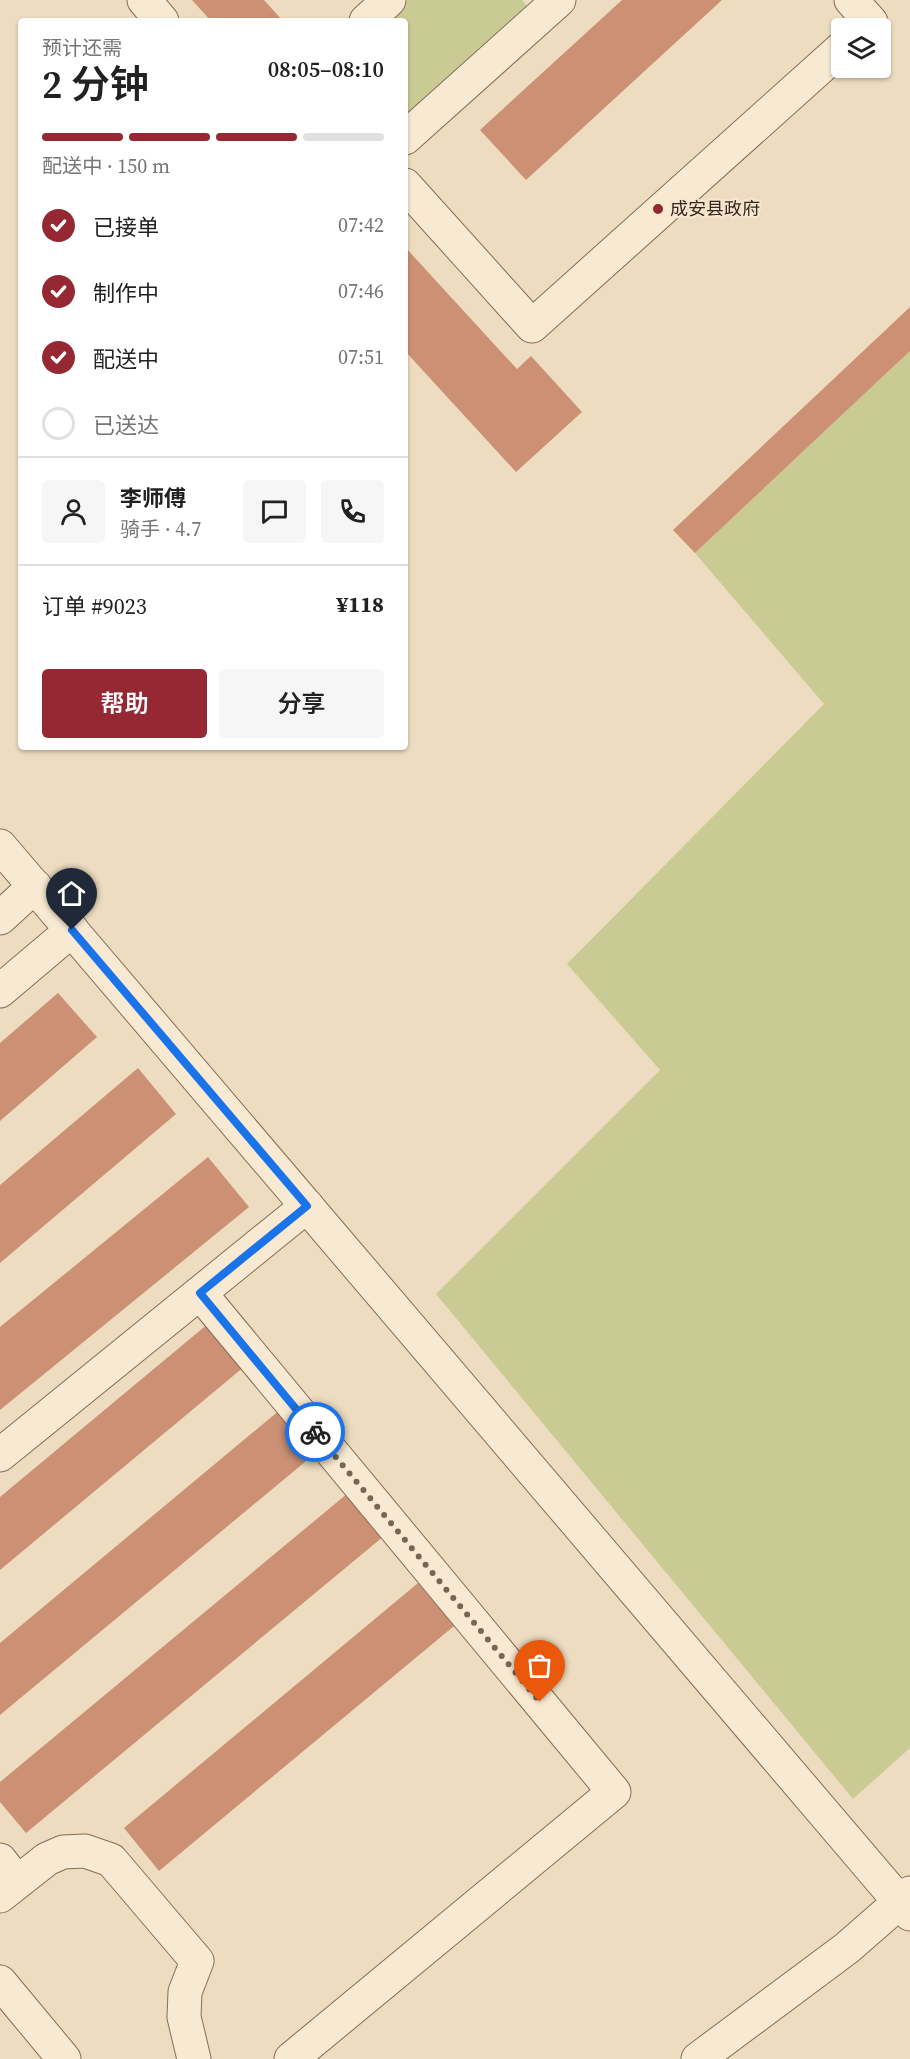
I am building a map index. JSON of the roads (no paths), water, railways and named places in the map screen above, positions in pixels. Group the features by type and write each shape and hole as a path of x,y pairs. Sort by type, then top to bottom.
{"street":[{"path":"144,0 159,18"},
{"path":"369,18 389,0"},
{"path":"851,0 867,18"},
{"path":"408,135 554,2"},
{"path":"408,188 532,326 831,58"},
{"path":"0,846 907,1903 698,2059"},
{"path":"0,918 35,886"},
{"path":"0,991 72,930"},
{"path":"0,1455 307,1206"},
{"path":"200,1293 614,1792 291,2059"},
{"path":"6,1879 63,1851 85,1851 111,1860 197,1961 184,1992 184,2017 194,2059"},
{"path":"0,1982 64,2059"}],"place":[{"name":"成安县政府","path":"658,209"}]}
